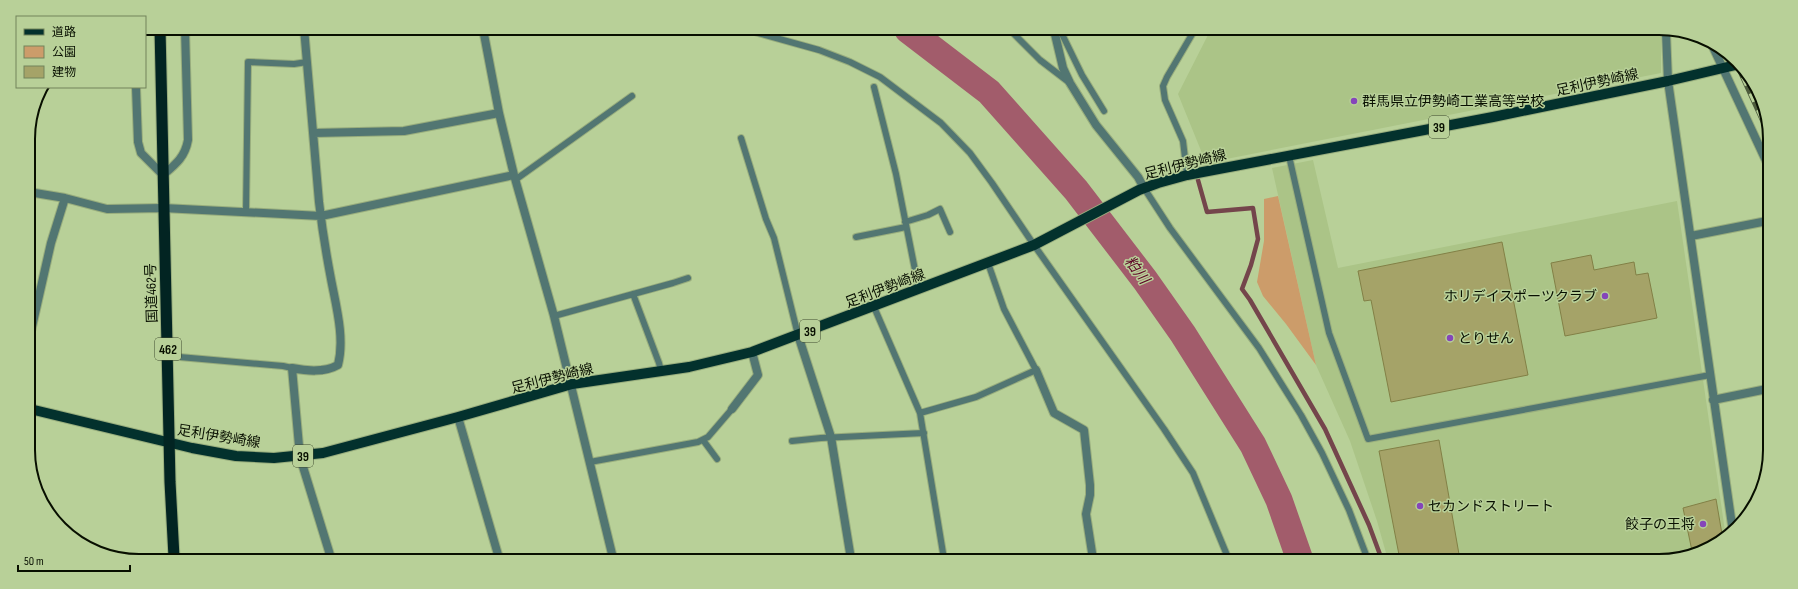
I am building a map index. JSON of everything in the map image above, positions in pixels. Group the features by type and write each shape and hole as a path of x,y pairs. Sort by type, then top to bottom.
{"highway":[{"name":"国道462号","path":"160,35 164,175 163,208 174,554"}],"main road":[{"name":"足利伊勢崎線","path":"35,409 170,443 217,453 248,457 300,457 346,448 572,384 708,363 752,352 919,290 1036,244 1141,189 1187,175 1493,117 1668,81 1733,65"}],"street":[{"path":"136,88 138,142 141,153 164,175 180,160 186,151 188,140 185,35"},
{"path":"305,35 321,216 338,316 340,357 338,364 332,368 305,370 292,368 300,457 330,554"},
{"path":"484,35 499,113 514,177 572,384 613,554"},
{"path":"1055,35 1063,68 1070,83 1096,125 1138,177 1141,189"},
{"path":"1666,36 1668,81 1732,524"},
{"path":"1715,52 1763,154"},
{"path":"313,133 404,131 499,113"},
{"path":"35,193 65,198 107,209 163,208 321,216 514,177"},
{"path":"35,314 51,243 65,198"},
{"path":"1691,236 1763,222"},
{"path":"798,335 831,437 850,554"},
{"path":"732,409 758,375 752,352"},
{"path":"1036,370 1054,413 1084,430 1090,484 1090,495 1086,514 1092,554"},
{"path":"1713,400 1763,390"},
{"path":"458,417 498,554"}],"lane":[{"path":"768,35 819,50 850,62 880,77 914,101 940,123 970,153 1036,244 1164,428 1193,473 1227,554"},
{"path":"1015,35 1040,60 1070,83"},
{"path":"1062,35 1082,75 1104,111"},
{"path":"1187,175 1183,141 1165,100 1163,86 1166,77 1192,35"},
{"path":"246,212 248,62 294,64 307,62"},
{"path":"874,87 896,174 919,290"},
{"path":"514,177 632,96"},
{"path":"741,138 766,219 774,238 798,335"},
{"path":"1289,156 1329,333 1368,439 1710,375"},
{"path":"1141,189 1260,348 1322,453 1349,510 1366,554"},
{"path":"856,237 906,225 940,209 950,232"},
{"path":"920,413 976,397 1036,370 1004,309 988,263"},
{"path":"554,316 688,278"},
{"path":"633,294 661,371"},
{"path":"874,307 920,413 943,554"},
{"path":"168,356 292,368"},
{"path":"590,462 692,444 703,440 732,409"},
{"path":"792,441 831,437 924,433"},
{"path":"703,440 716,459"}],"shaded area":[{"name":"群馬県立伊勢崎工業高等学校","path":"1208,35 1661,35 1661,73 1206,163 1178,94"},
{"path":"1313,160 1338,268 1677,201 1725,531 1717,537 1693,548 1666,554 1386,554 1377,521 1350,441 1316,365 1272,168"}],"green space":[{"path":"1278,196 1316,365 1263,296 1257,282 1264,241 1264,199"}],"building":[{"name":"とりせん","path":"1502,242 1528,375 1391,402 1371,300 1364,301 1358,271"},
{"name":"ホリデイスポーツクラブ","path":"1591,255 1594,270 1634,262 1636,275 1648,273 1657,318 1565,336 1551,263"},
{"name":"セカンドストリート","path":"1439,440 1459,554 1399,554 1379,451"},
{"name":"餃子の王将","path":"1716,499 1722,533 1717,537 1691,548 1683,508"}],"waterway":[{"name":"粕川","path":"915,35 989,92 1076,190 1145,280 1183,334 1253,445 1279,500 1298,554"},
{"path":"1198,180 1207,212 1253,208 1258,239 1251,265 1242,289 1250,300 1325,429 1369,525 1380,554"}],"railway":[{"path":"1742,76 1760,116"}],"place":[{"name":"群馬県立伊勢崎工業高等学校","path":"1354,101"},
{"name":"ホリデイスポーツクラブ","path":"1605,296"},
{"name":"とりせん","path":"1450,338"},
{"name":"セカンドストリート","path":"1420,506"},
{"name":"餃子の王将","path":"1703,524"}]}
